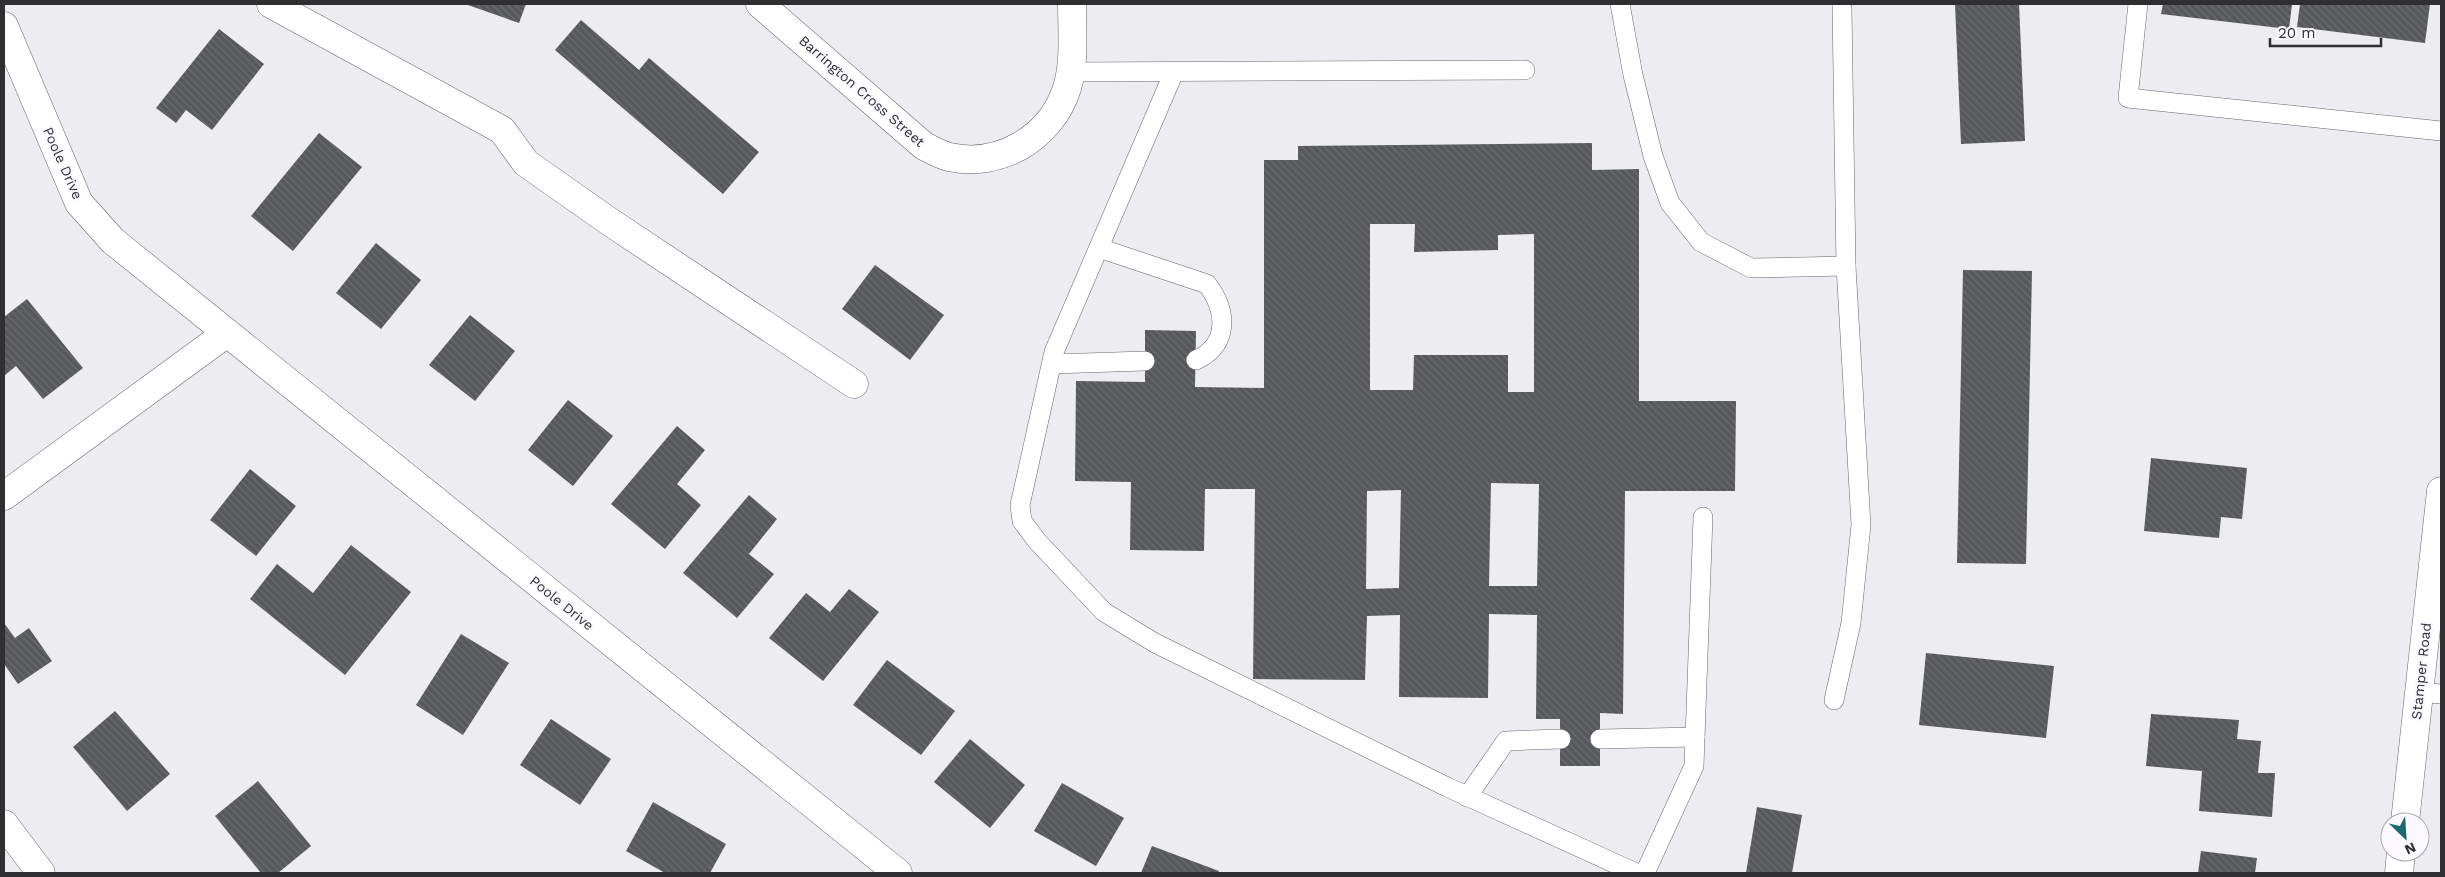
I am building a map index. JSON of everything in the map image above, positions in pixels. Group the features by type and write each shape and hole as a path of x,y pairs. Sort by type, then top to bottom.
{"street":[{"path":"271,4 502,130 526,163 610,222 854,384"},
{"name":"Barrington Cross Street","path":"760,4 924,146 948,156 981,158 998,156 1022,146 1042,130 1058,110 1067,87 1070,72 1072,4"},
{"name":"Poole Drive","path":"4,26 79,202 113,241 898,873"},
{"path":"4,496 227,333"},
{"name":"Stamper Road","path":"2407,812 2430,693 2441,491"},
{"path":"4,824 41,873"}],"lane":[{"path":"1620,4 1633,74 1653,156 1670,203 1701,242 1751,268 1846,266"},
{"path":"2138,4 2128,98 2441,131"},
{"path":"1834,700 1851,623 1861,526 1846,266 1842,8"},
{"path":"1070,72 1524,70"},
{"path":"1174,72 1054,352 1020,505 1022,521 1036,541 1104,612 1155,643 1467,797 1636,873"},
{"path":"1099,248 1206,284 1217,298 1222,314 1221,331 1209,354 1196,360"},
{"path":"1052,364 1145,361"},
{"path":"1645,873 1694,766 1703,517"},
{"path":"1600,739 1695,737"},
{"path":"1467,797 1506,741 1560,740"}],"building":[{"path":"465,4 526,4 519,23"},
{"path":"1955,4 2019,4 2025,141 1961,144"},
{"path":"2163,4 2292,4 2289,29 2161,14"},
{"path":"2300,4 2430,4 2425,43 2297,27"},
{"path":"581,20 639,70 649,58 759,152 723,194 555,50"},
{"path":"219,29 264,64 212,130 186,110 176,123 156,108"},
{"path":"319,133 362,167 293,251 251,216"},
{"path":"1592,143 1592,170 1639,169 1639,401 1736,401 1735,491 1625,491 1623,714 1600,713 1600,766 1560,766 1560,719 1536,719 1537,615 1489,614 1488,698 1399,697 1400,615 1367,616 1365,680 1253,679 1255,489 1205,489 1204,551 1130,550 1131,482 1075,481 1076,381 1145,382 1145,330 1196,331 1195,387 1264,388 1264,160 1298,160 1298,146","holes":["1370,224 1415,224 1414,252 1498,250 1498,235 1534,234 1534,392 1508,392 1508,355 1414,355 1413,390 1370,390","1491,483 1539,484 1537,586 1489,586","1401,490 1399,588 1366,589 1367,491"]},
{"path":"376,243 421,280 381,329 336,293"},
{"path":"875,265 944,315 910,360 842,309"},
{"path":"1963,270 2032,271 2026,564 1957,563"},
{"path":"27,299 83,368 43,399 16,366 4,376 4,317"},
{"path":"470,315 515,351 475,401 429,365"},
{"path":"568,400 613,436 573,486 528,450"},
{"path":"677,426 705,450 677,484 701,505 665,549 611,504"},
{"path":"2151,458 2247,468 2242,519 2221,517 2219,538 2144,531"},
{"path":"250,469 296,506 256,556 210,520"},
{"path":"749,495 777,519 749,554 774,574 737,618 683,573"},
{"path":"351,545 411,592 345,675 250,599 277,564 313,593"},
{"path":"849,589 879,612 823,681 769,638 806,593 830,612"},
{"path":"4,623 15,638 29,628 52,661 18,684 4,664"},
{"path":"461,634 509,663 463,735 416,705"},
{"path":"1926,653 2054,666 2046,738 1919,725"},
{"path":"887,660 955,711 921,755 853,705"},
{"path":"115,711 170,774 127,811 73,747"},
{"path":"2151,714 2239,720 2237,739 2261,741 2258,773 2275,773 2272,817 2199,811 2202,771 2146,766"},
{"path":"551,719 611,759 580,805 520,765"},
{"path":"970,739 1025,785 990,828 934,782"},
{"path":"258,781 311,846 278,873 261,873 215,816"},
{"path":"1062,783 1124,818 1096,866 1034,831"},
{"path":"653,802 726,844 710,873 665,873 626,851"},
{"path":"1757,807 1802,815 1792,873 1746,873"},
{"path":"1152,846 1219,871 1218,873 1141,873"},
{"path":"2201,851 2257,858 2255,873 2198,873"}]}
